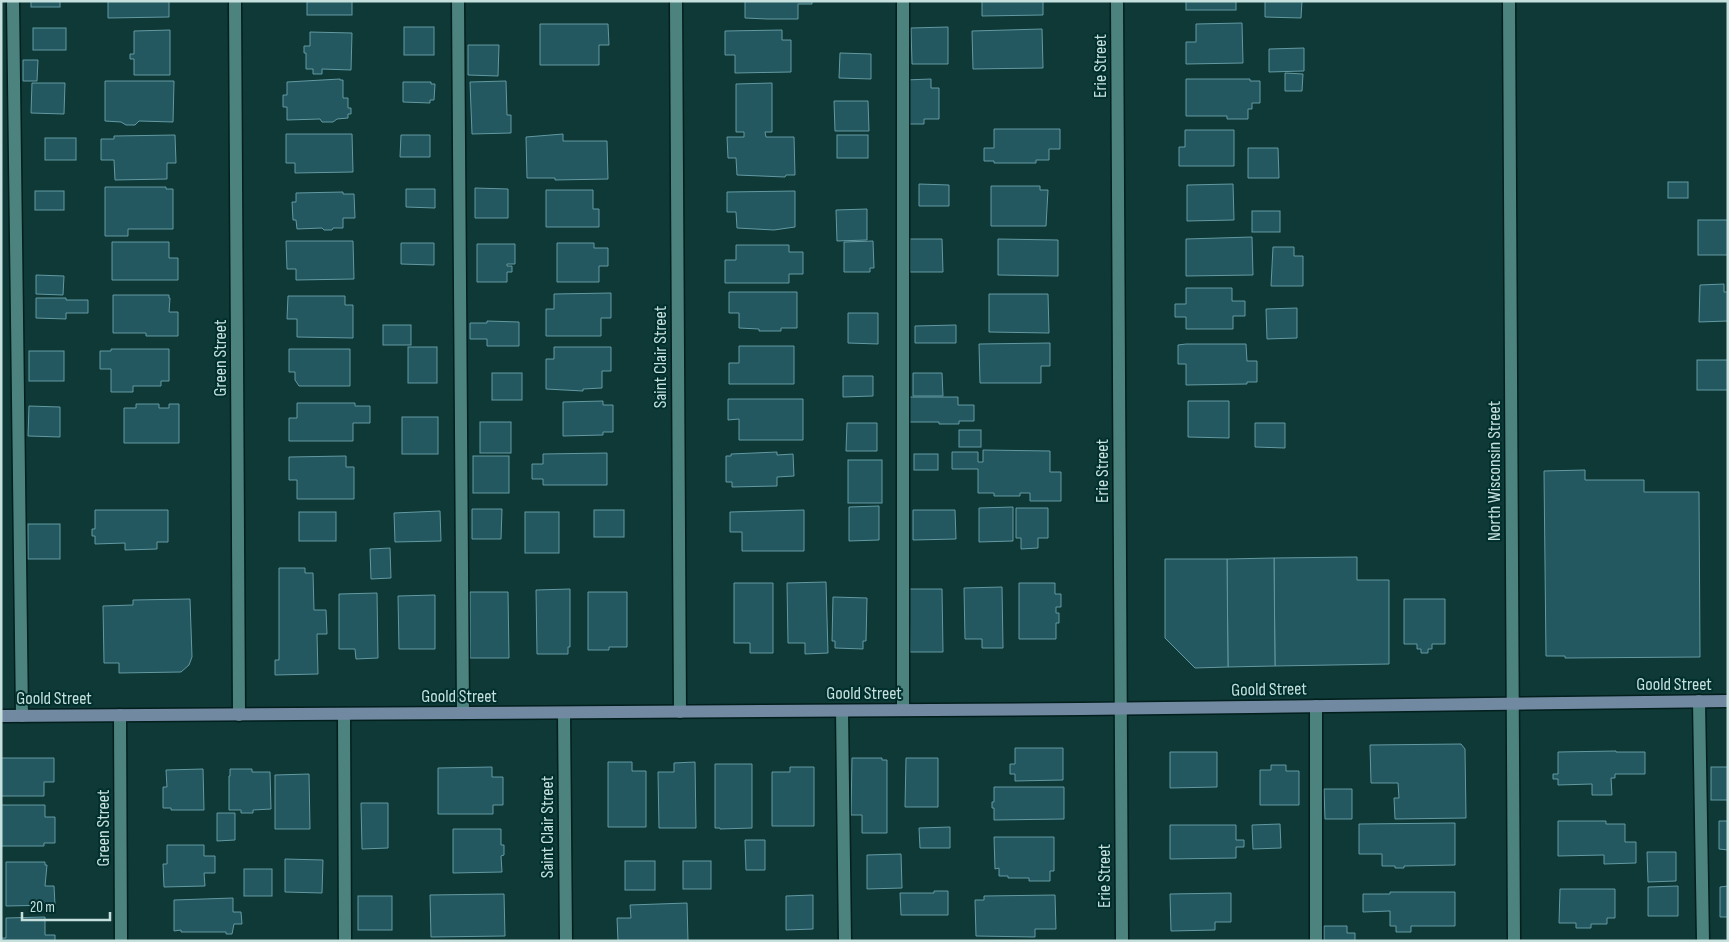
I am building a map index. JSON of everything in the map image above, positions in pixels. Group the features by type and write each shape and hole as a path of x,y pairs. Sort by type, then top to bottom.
{"street":[{"path":"13,1 22,716"},
{"name":"Green Street","path":"235,1 239,715"},
{"path":"458,1 464,713"},
{"name":"Saint Clair Street","path":"676,1 680,712"},
{"path":"903,1 903,710"},
{"name":"Erie Street","path":"1117,1 1122,941"},
{"name":"North Wisconsin Street","path":"1509,1 1514,941"},
{"path":"1699,701 1703,941"},
{"name":"Goold Street","path":"1,716 1120,709 1728,701"},
{"path":"1316,706 1316,941"},
{"path":"842,710 844,941"},
{"name":"Saint Clair Street","path":"564,712 566,941"},
{"path":"344,714 346,941"},
{"name":"Green Street","path":"120,715 121,941"}],"building":[{"path":"31,1 60,1 60,7 31,7"},
{"path":"108,1 169,1 169,17 108,18"},
{"path":"307,1 352,1 352,15 307,15"},
{"path":"745,1 812,1 812,4 798,4 798,19 767,19 745,18"},
{"path":"982,1 1043,1 1043,15 982,16"},
{"path":"1186,1 1236,1 1236,10 1186,10"},
{"path":"1265,1 1302,1 1301,18 1265,17"},
{"path":"1242,23 1243,63 1186,64 1186,42 1196,42 1196,24"},
{"path":"540,24 608,24 609,45 599,45 599,65 540,65"},
{"path":"404,27 434,27 434,55 404,55"},
{"path":"948,27 948,64 912,64 911,28"},
{"path":"33,28 66,28 66,50 33,50"},
{"path":"1042,29 1043,68 973,69 972,31"},
{"path":"170,30 170,75 134,75 134,59 130,59 130,54 134,54 134,31"},
{"path":"782,30 782,40 791,40 791,72 735,73 735,55 725,55 725,31"},
{"path":"310,32 352,33 351,70 322,69 322,74 313,74 313,69 306,69 304,46 310,46"},
{"path":"468,45 499,45 498,76 468,75"},
{"path":"1304,48 1304,71 1269,72 1269,49"},
{"path":"840,53 871,54 871,79 839,78"},
{"path":"23,60 38,60 37,81 23,81"},
{"path":"1285,73 1303,74 1302,91 1285,91"},
{"path":"931,79 931,88 939,88 939,119 924,119 924,124 904,124 905,80"},
{"path":"1186,79 1250,79 1250,81 1260,81 1260,103 1252,103 1252,109 1248,109 1248,119 1227,119 1227,116 1186,116"},
{"path":"343,80 343,98 348,98 348,108 351,108 351,114 348,114 348,118 337,119 333,122 322,122 320,119 287,120 287,107 283,107 283,95 287,95 287,82"},
{"path":"105,81 174,81 173,122 139,121 135,125 126,125 121,122 105,121"},
{"path":"506,81 507,115 511,115 511,133 472,134 470,82"},
{"path":"403,82 431,82 431,84 435,84 434,100 430,100 430,103 403,102"},
{"path":"32,83 65,83 64,114 31,113"},
{"path":"772,83 772,132 765,132 766,137 794,137 795,175 786,175 785,177 737,175 736,158 728,158 727,137 744,137 744,132 736,132 736,84"},
{"path":"834,101 868,101 869,131 835,131"},
{"path":"994,129 1060,129 1060,149 1049,149 1049,160 1036,160 1036,163 994,163 994,161 984,161 984,148 994,148"},
{"path":"1185,130 1234,130 1234,166 1179,166 1179,147 1185,147"},
{"path":"286,134 352,134 353,172 295,173 295,163 286,163"},
{"path":"563,134 563,141 607,141 608,179 555,180 555,178 527,178 526,137"},
{"path":"175,135 176,163 167,163 167,179 115,180 114,160 101,160 101,139 114,139 114,136"},
{"path":"401,135 430,135 430,157 400,157"},
{"path":"837,135 868,135 868,158 837,158"},
{"path":"45,138 76,138 76,160 45,160"},
{"path":"1248,148 1278,148 1279,178 1248,178"},
{"path":"1668,182 1688,182 1688,198 1668,198"},
{"path":"919,184 949,185 949,206 919,206"},
{"path":"1233,184 1234,220 1187,221 1187,185"},
{"path":"991,186 1040,186 1040,190 1048,190 1046,226 991,226"},
{"path":"105,187 166,187 166,189 173,189 173,229 128,229 128,236 105,236"},
{"path":"475,188 508,189 508,218 475,218"},
{"path":"406,189 435,189 435,208 406,207"},
{"path":"546,190 593,190 593,209 599,209 599,227 546,227"},
{"path":"35,191 64,191 64,210 35,210"},
{"path":"795,191 795,227 774,230 737,228 736,212 727,212 727,192"},
{"path":"343,192 343,194 354,194 355,218 343,218 343,228 333,228 332,230 324,230 322,228 297,229 296,220 293,220 292,202 296,202 296,193"},
{"path":"867,209 867,240 837,241 836,210"},
{"path":"1252,211 1280,211 1280,232 1252,232"},
{"path":"1698,220 1728,220 1728,255 1698,255"},
{"path":"1252,237 1253,275 1186,276 1186,239"},
{"path":"910,239 942,239 943,272 910,272"},
{"path":"998,239 1058,240 1058,276 998,275"},
{"path":"286,241 353,241 354,279 296,280 296,269 287,269"},
{"path":"873,241 874,268 870,268 870,272 844,272 844,242"},
{"path":"112,242 169,242 169,258 178,258 178,280 112,280"},
{"path":"401,243 434,243 434,265 401,264"},
{"path":"557,243 594,243 594,248 608,248 608,266 599,266 599,282 557,282"},
{"path":"477,244 515,244 515,264 507,264 507,266 512,266 512,272 507,272 507,282 477,282"},
{"path":"736,245 789,245 789,252 803,252 803,274 789,274 789,283 725,283 725,260 736,260"},
{"path":"1273,247 1294,247 1294,256 1303,256 1303,286 1271,286"},
{"path":"36,275 64,276 63,295 36,294"},
{"path":"1724,284 1724,292 1728,292 1728,321 1699,322 1700,285"},
{"path":"1186,288 1232,288 1232,301 1245,301 1245,316 1233,316 1233,329 1186,329 1186,317 1175,317 1175,304 1186,304"},
{"path":"729,292 797,292 797,328 781,328 781,331 759,331 759,329 739,328 739,313 729,313"},
{"path":"611,293 611,318 601,318 601,336 546,336 546,309 554,309 554,294"},
{"path":"989,294 1048,294 1049,333 989,332"},
{"path":"113,295 169,295 169,312 178,312 178,336 146,336 146,333 113,333"},
{"path":"288,296 345,296 345,305 353,305 353,338 297,337 297,319 287,319"},
{"path":"36,298 88,300 88,313 66,313 66,319 36,318"},
{"path":"1297,308 1297,338 1267,339 1266,309"},
{"path":"848,313 878,313 878,344 848,343"},
{"path":"487,321 519,322 519,346 487,346 487,339 470,339 470,323 487,323"},
{"path":"383,325 411,325 411,345 383,345"},
{"path":"956,325 956,343 915,343 915,326"},
{"path":"1050,343 1050,366 1041,366 1041,383 980,383 979,344"},
{"path":"1246,344 1247,361 1257,361 1257,382 1247,382 1247,384 1186,385 1186,364 1178,364 1178,345"},
{"path":"739,346 794,346 794,384 729,384 729,363 739,363"},
{"path":"408,347 437,347 437,383 408,383"},
{"path":"554,347 611,347 611,371 602,371 602,388 583,389 583,391 546,389 546,359 554,359"},
{"path":"111,349 169,349 169,381 161,381 161,386 133,386 133,392 111,392 111,369 100,369 100,351 111,351"},
{"path":"289,349 350,349 350,386 299,386 295,380 295,372 289,372"},
{"path":"29,351 64,351 64,381 29,381"},
{"path":"1697,360 1728,360 1728,390 1697,390"},
{"path":"492,373 522,373 522,400 492,400"},
{"path":"913,373 942,373 943,396 913,396"},
{"path":"843,376 873,376 873,396 843,397"},
{"path":"905,397 958,397 958,405 974,405 974,421 959,421 959,424 905,422"},
{"path":"728,399 803,399 803,440 739,440 739,419 728,420"},
{"path":"603,401 603,405 613,405 613,432 603,432 603,435 563,436 563,402"},
{"path":"1188,401 1229,401 1229,438 1188,437"},
{"path":"297,403 355,403 355,406 370,406 370,423 353,423 353,441 289,441 289,418 297,418"},
{"path":"136,404 159,404 159,408 169,408 169,404 179,404 179,443 124,443 124,408 136,408"},
{"path":"29,406 60,407 60,437 28,436"},
{"path":"402,417 438,417 438,454 402,454"},
{"path":"480,422 511,422 511,453 480,453"},
{"path":"847,423 877,423 877,451 846,451"},
{"path":"1255,423 1285,423 1285,448 1255,447"},
{"path":"959,430 981,430 981,447 959,447"},
{"path":"983,450 1050,451 1050,472 1061,472 1061,501 1030,501 1030,493 1020,493 1020,496 994,496 994,493 978,493 978,469 952,469 952,452 978,452 978,462 983,462"},
{"path":"777,452 777,455 793,454 794,476 777,477 777,486 732,487 732,482 726,482 726,456 731,456 731,454"},
{"path":"607,453 607,485 543,485 543,479 532,479 532,464 543,464 543,454"},
{"path":"914,454 938,454 938,470 914,470"},
{"path":"346,456 346,467 354,467 354,499 297,499 297,480 289,480 289,457"},
{"path":"473,456 509,456 509,493 473,493"},
{"path":"848,460 882,460 882,503 848,503"},
{"path":"1585,470 1585,480 1644,480 1644,492 1699,492 1700,657 1565,658 1565,656 1546,656 1544,471"},
{"path":"879,506 879,540 849,541 849,507"},
{"path":"1013,507 1013,541 979,542 979,508"},
{"path":"1016,508 1048,508 1048,538 1038,538 1038,548 1021,549 1021,538 1016,538"},
{"path":"472,509 502,509 501,539 472,539"},
{"path":"95,510 168,510 168,542 157,542 157,549 125,550 125,543 95,544 95,536 92,536 92,529 95,529"},
{"path":"594,510 624,510 624,537 594,537"},
{"path":"804,510 804,551 742,551 742,532 730,532 730,512"},
{"path":"913,510 955,510 956,539 913,540"},
{"path":"440,511 441,541 395,542 394,513"},
{"path":"299,512 336,512 336,541 299,541"},
{"path":"525,512 559,512 559,553 525,553"},
{"path":"28,524 60,524 60,559 28,559"},
{"path":"390,548 391,578 371,579 370,549"},
{"path":"1357,557 1357,580 1389,580 1389,664 1275,666 1274,558"},
{"path":"1274,558 1275,666 1228,667 1227,559"},
{"path":"1165,559 1227,559 1228,667 1195,668 1165,638"},
{"path":"279,568 305,568 305,573 313,573 314,610 326,610 327,634 317,634 318,674 275,675 275,660 279,660"},
{"path":"826,582 828,653 805,654 805,643 788,643 787,583"},
{"path":"734,583 773,583 773,653 750,653 750,643 734,643"},
{"path":"1019,583 1055,583 1055,594 1061,594 1061,607 1056,607 1056,613 1059,613 1059,623 1056,623 1056,639 1019,639"},
{"path":"1002,587 1003,648 982,648 982,639 965,639 964,588"},
{"path":"570,589 570,647 568,647 568,654 537,654 536,590"},
{"path":"909,589 942,589 943,652 910,652"},
{"path":"470,592 508,592 509,658 470,658"},
{"path":"588,592 627,592 627,647 609,647 609,650 588,650"},
{"path":"377,593 378,658 356,659 355,649 339,649 339,594"},
{"path":"435,595 435,649 399,649 398,596"},
{"path":"833,597 867,598 866,641 863,641 863,649 835,648 835,641 832,641"},
{"path":"190,599 192,657 189,665 181,672 119,673 119,663 104,663 103,606 133,605 133,600"},
{"path":"1404,599 1445,599 1445,644 1432,644 1432,649 1428,649 1428,653 1421,653 1421,649 1417,649 1417,644 1404,644"},
{"path":"1461,744 1465,749 1466,818 1395,819 1394,798 1399,798 1398,783 1371,783 1370,745"},
{"path":"1015,748 1063,748 1063,780 1015,781 1015,774 1010,774 1010,764 1015,764"},
{"path":"1170,752 1217,752 1217,787 1170,788"},
{"path":"1558,752 1645,752 1645,774 1615,774 1615,778 1611,778 1612,795 1592,795 1592,784 1558,785 1558,779 1553,779 1553,774 1558,774"},
{"path":"1,758 54,758 54,782 44,782 44,796 1,796"},
{"path":"852,758 882,758 882,760 887,760 887,833 862,833 862,815 851,815"},
{"path":"906,758 938,758 938,807 905,807"},
{"path":"608,762 632,762 632,771 646,771 646,827 608,827"},
{"path":"695,762 696,828 659,828 658,772 674,772 674,763"},
{"path":"715,764 752,764 752,828 715,828"},
{"path":"1271,765 1286,765 1286,771 1299,771 1299,805 1260,805 1260,770 1271,770"},
{"path":"492,767 492,777 503,777 503,805 493,805 493,814 438,814 438,768"},
{"path":"790,767 814,767 814,826 772,826 772,772 790,772"},
{"path":"1711,767 1728,767 1728,800 1711,800"},
{"path":"203,769 204,810 171,810 171,808 163,808 163,787 167,787 166,770"},
{"path":"230,769 252,769 252,772 270,772 271,809 253,810 253,813 229,810"},
{"path":"309,774 310,829 275,829 275,775"},
{"path":"994,787 1064,787 1064,819 994,820 992,802 994,802"},
{"path":"1324,789 1352,789 1352,819 1325,819"},
{"path":"361,803 388,803 388,848 362,849"},
{"path":"1,805 45,805 45,817 55,817 55,843 44,843 44,846 1,846"},
{"path":"217,813 235,813 235,840 217,841"},
{"path":"1558,821 1606,821 1606,824 1625,824 1625,842 1636,842 1636,863 1604,864 1604,855 1558,856"},
{"path":"1719,821 1728,821 1728,850 1719,849"},
{"path":"1455,823 1455,865 1404,866 1404,868 1395,868 1395,866 1382,866 1382,854 1359,854 1359,824"},
{"path":"1280,824 1281,848 1253,849 1252,825"},
{"path":"1170,825 1236,825 1236,840 1244,840 1244,847 1236,847 1236,858 1170,859"},
{"path":"950,827 950,848 920,848 919,828"},
{"path":"453,829 501,829 501,845 504,845 504,855 501,856 502,872 453,873"},
{"path":"994,837 1054,837 1054,871 1050,871 1050,881 1029,881 1029,878 999,876 999,868 995,869"},
{"path":"745,840 765,840 765,870 746,870"},
{"path":"167,845 204,845 204,856 215,856 215,873 204,873 205,886 164,887 163,864 167,864"},
{"path":"1647,852 1676,852 1676,881 1648,882"},
{"path":"901,854 902,888 867,889 867,855"},
{"path":"285,859 323,860 322,893 285,892"},
{"path":"625,861 655,861 655,890 625,890"},
{"path":"683,861 711,861 711,889 683,889"},
{"path":"6,862 45,862 45,865 47,865 45,886 54,886 55,905 6,906"},
{"path":"244,869 272,869 272,896 244,896"},
{"path":"1678,886 1678,916 1648,916 1648,887"},
{"path":"1728,886 1728,917 1720,917 1720,887"},
{"path":"1560,889 1615,889 1615,918 1607,918 1607,924 1591,924 1591,928 1576,928 1576,923 1559,923"},
{"path":"934,891 948,891 948,915 901,915 900,893 934,893"},
{"path":"1390,892 1455,892 1455,926 1411,926 1411,932 1396,932 1396,926 1390,926 1390,911 1363,912 1363,894 1390,894"},
{"path":"1231,893 1231,922 1215,922 1215,930 1171,931 1170,894"},
{"path":"504,894 505,936 431,937 430,895"},
{"path":"813,895 813,929 786,930 786,896"},
{"path":"1055,895 1056,929 1035,929 1035,937 976,936 975,900 984,900 984,896"},
{"path":"358,896 392,896 392,930 358,930"},
{"path":"233,898 233,912 241,912 242,924 234,924 232,934 226,934 226,932 174,931 174,900"},
{"path":"687,903 688,941 618,941 617,918 631,918 630,905"},
{"path":"45,917 45,935 55,935 55,941 1,941 1,938 6,938 6,918"},
{"path":"1324,926 1347,926 1347,933 1355,933 1355,941 1324,941"}]}
